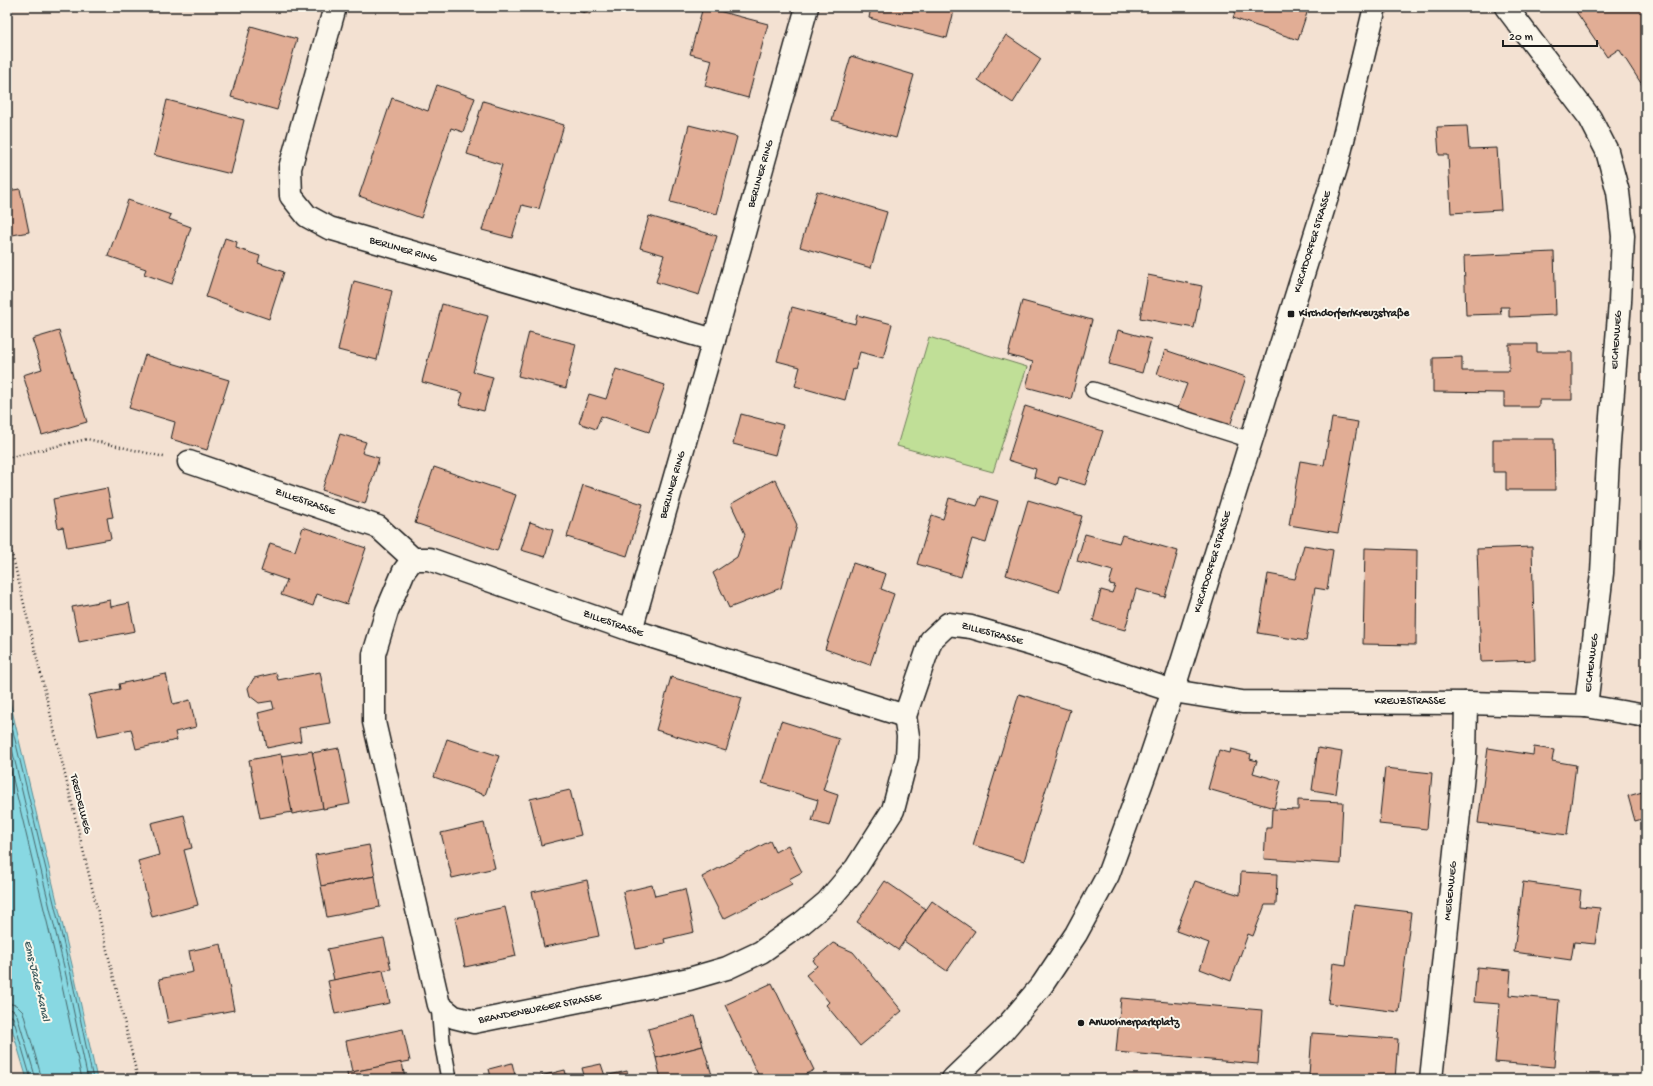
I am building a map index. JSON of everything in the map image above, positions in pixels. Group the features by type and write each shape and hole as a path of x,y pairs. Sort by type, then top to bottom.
{"street":[{"name":"BERLINER RING","path":"335,7 290,168 291,196 307,216 329,228 714,340"},
{"name":"BERLINER RING","path":"631,630 807,7"},
{"name":"KIRCHDORFER STRASSE","path":"958,1077 1002,1032 1042,985 1076,934 1108,875 1173,691 1337,165 1375,7"},
{"name":"EICHENWEG","path":"1506,7 1590,118 1607,151 1618,192 1623,236 1620,302 1609,442 1602,573 1586,706"},
{"name":"ZILLESTRASSE","path":"190,462 378,527 414,559 429,559 631,630 905,716 931,640 948,624 971,627 1026,643 1173,691"},
{"path":"414,559 404,571 389,604 374,654 374,722 439,1006"},
{"name":"KREUZSTRASSE","path":"1173,691 1242,702 1466,703 1586,706 1646,716"},
{"name":"MEISENWEG","path":"1431,1079 1465,756 1466,703"},
{"name":"BRANDENBURGER STRASSE","path":"439,1006 454,1018 474,1022 689,979 727,968 761,952 802,923 827,902 856,868 878,836 893,810 903,776 907,757 908,736 905,716"}],"lane":[{"path":"1093,390 1251,440"},
{"path":"439,1006 442,1041 449,1079"}],"path":[{"path":"7,458 87,439 190,462"},
{"name":"TREIDELWEG","path":"7,533 138,1079"}],"green space":[{"path":"929,337 1027,367 993,472 897,446"}],"water":[{"name":"Ems-Jade-Kanal","path":"7,689 73,969 97,1079 27,1079 7,1012"}],"building":[{"path":"560,7 592,7 590,14"},
{"path":"703,7 768,24 748,98 705,86 712,60 690,54"},
{"path":"871,7 955,7 947,38 869,18"},
{"path":"1237,7 1309,7 1298,40 1233,18"},
{"path":"1573,7 1646,7 1646,91 1619,49 1607,57"},
{"path":"251,26 297,39 277,110 231,97"},
{"path":"1006,35 1041,59 1013,103 978,80"},
{"path":"851,56 914,75 896,138 832,120"},
{"path":"437,85 475,98 463,132 451,128 421,218 359,196 392,98 428,111"},
{"path":"167,100 244,120 231,174 154,155"},
{"path":"483,101 564,125 539,209 522,205 512,238 482,230 502,165 467,154"},
{"path":"689,125 737,137 717,214 670,202"},
{"path":"1467,126 1469,149 1497,148 1501,210 1451,213 1448,155 1439,155 1437,127"},
{"path":"20,189 29,232 7,236 7,191"},
{"path":"817,191 887,212 871,268 800,247"},
{"path":"128,200 171,215 169,219 191,227 172,284 144,274 146,269 108,256"},
{"path":"649,216 717,236 699,295 656,282 664,255 640,248"},
{"path":"225,238 237,242 236,248 260,256 258,263 284,272 269,319 206,297"},
{"path":"1554,252 1556,315 1509,317 1509,307 1500,307 1501,314 1466,315 1464,256"},
{"path":"1148,275 1202,286 1194,328 1140,318"},
{"path":"354,281 392,291 377,360 338,350"},
{"path":"1022,301 1092,320 1071,399 1026,387 1033,362 1008,355"},
{"path":"442,304 488,316 473,372 493,377 484,411 459,405 463,393 422,382"},
{"path":"792,307 855,324 857,315 892,324 883,358 860,352 855,370 853,369 845,400 795,386 800,367 777,361"},
{"path":"1118,330 1151,339 1142,373 1109,364"},
{"path":"59,331 87,422 42,435 23,375 42,369 32,339"},
{"path":"529,332 576,344 566,388 518,376"},
{"path":"1509,344 1537,344 1537,352 1572,352 1572,400 1539,400 1539,407 1504,407 1504,393 1433,392 1433,358 1462,357 1462,371 1509,371"},
{"path":"1165,350 1246,377 1230,426 1178,408 1187,384 1157,374"},
{"path":"145,355 229,380 207,450 171,439 175,422 129,408"},
{"path":"616,369 665,385 649,432 601,416 596,429 579,423 589,394 606,399"},
{"path":"1025,406 1103,431 1085,485 1059,477 1057,485 1034,477 1036,469 1008,460"},
{"path":"741,414 783,425 775,455 733,444"},
{"path":"1332,418 1358,422 1338,533 1289,525 1300,461 1324,465"},
{"path":"340,434 366,442 362,453 379,458 365,504 322,490"},
{"path":"1493,439 1554,439 1555,490 1506,490 1506,472 1493,472"},
{"path":"434,467 516,495 497,551 415,523"},
{"path":"775,479 797,525 781,588 729,608 713,573 737,557 745,534 731,504"},
{"path":"583,485 643,504 627,556 567,537"},
{"path":"107,488 113,517 107,518 111,539 67,547 63,527 58,528 53,499"},
{"path":"981,496 998,501 986,543 972,539 961,577 917,564 932,515 943,519 949,498 977,506"},
{"path":"1028,500 1082,516 1059,592 1006,575"},
{"path":"530,522 553,530 545,557 521,550"},
{"path":"303,527 366,548 347,604 317,594 313,606 281,595 287,580 261,571 270,543 295,551"},
{"path":"1085,534 1119,543 1122,535 1178,551 1165,597 1136,589 1125,630 1093,621 1101,590 1112,593 1115,585 1109,584 1113,571 1077,561"},
{"path":"1304,545 1333,550 1327,590 1315,588 1306,641 1258,633 1268,574 1295,579"},
{"path":"1532,547 1535,660 1481,662 1477,549"},
{"path":"1365,548 1417,550 1416,645 1363,644"},
{"path":"853,563 886,574 881,589 894,594 870,665 825,649"},
{"path":"110,600 111,607 129,603 135,631 79,642 72,607"},
{"path":"320,672 330,723 299,728 301,741 267,748 258,713 274,709 272,701 259,703 250,696 248,688 254,678 276,673 278,680"},
{"path":"166,674 173,704 190,700 196,727 175,732 177,740 136,749 131,729 98,736 89,695 120,689 119,684"},
{"path":"671,677 742,698 726,751 656,730"},
{"path":"1019,694 1070,710 1024,861 973,845"},
{"path":"781,721 839,739 823,790 838,795 829,826 812,821 818,800 762,783"},
{"path":"447,739 499,756 485,795 434,777"},
{"path":"1534,747 1554,750 1552,761 1576,765 1567,835 1478,823 1488,748 1533,755"},
{"path":"339,748 350,804 323,809 312,753"},
{"path":"1318,748 1342,752 1336,794 1312,790"},
{"path":"1231,749 1251,754 1250,759 1257,761 1253,773 1281,781 1274,808 1208,789 1219,750 1230,753"},
{"path":"312,751 323,808 292,814 281,756"},
{"path":"281,754 292,812 260,818 249,760"},
{"path":"1385,768 1432,773 1427,829 1379,824"},
{"path":"570,790 581,835 541,845 530,799"},
{"path":"1646,791 1646,818 1635,821 1628,796"},
{"path":"1298,800 1343,802 1340,864 1264,859 1266,828 1271,828 1272,809 1298,810"},
{"path":"184,815 192,848 184,850 198,905 152,917 138,861 159,855 151,823"},
{"path":"484,823 495,868 452,878 441,833"},
{"path":"770,841 775,852 788,845 802,872 789,879 792,884 723,919 702,877"},
{"path":"369,845 375,876 321,886 315,855"},
{"path":"1241,872 1277,874 1276,905 1265,905 1253,936 1248,934 1231,981 1200,969 1209,943 1176,931 1195,881 1240,895"},
{"path":"375,876 380,907 327,917 321,886"},
{"path":"587,880 599,936 544,947 532,892"},
{"path":"885,881 926,909 898,950 857,922"},
{"path":"1523,882 1581,890 1579,906 1600,908 1595,944 1574,942 1571,960 1514,952"},
{"path":"652,885 655,896 685,889 694,932 664,939 665,943 636,949 623,892"},
{"path":"932,901 975,931 947,971 904,941"},
{"path":"1354,905 1411,912 1399,1012 1328,1003 1333,963 1346,965"},
{"path":"505,907 516,956 465,967 455,918"},
{"path":"384,938 391,969 334,980 327,949"},
{"path":"833,943 853,952 902,1011 860,1046 826,1005 829,1002 806,975 817,966 813,960"},
{"path":"221,944 234,1010 168,1023 159,979 193,972 189,951"},
{"path":"1477,967 1511,970 1509,995 1559,1000 1554,1067 1495,1062 1500,1004 1474,1002"},
{"path":"383,970 390,1003 335,1014 328,981"},
{"path":"772,983 814,1070 796,1079 760,1079 725,1005"},
{"path":"1121,998 1262,1010 1258,1064 1116,1052"},
{"path":"695,1016 703,1046 656,1058 648,1029"},
{"path":"403,1029 410,1061 352,1072 346,1041"},
{"path":"1312,1033 1398,1039 1395,1079 1342,1079 1309,1075"},
{"path":"703,1046 712,1075 697,1079 661,1079 656,1058"},
{"path":"402,1062 405,1079 348,1079 347,1073"},
{"path":"512,1063 516,1079 481,1079 491,1077 489,1069"},
{"path":"601,1064 605,1076 627,1071 629,1079 585,1079 582,1068"},
{"path":"565,1070 567,1079 528,1079"},
{"path":"712,1075 713,1079 697,1079"}],"place":[{"name":"Kirchdorfer/Kreuzstraße","path":"1291,314"},
{"name":"Anwohnerparkplatz","path":"1081,1023"}]}
